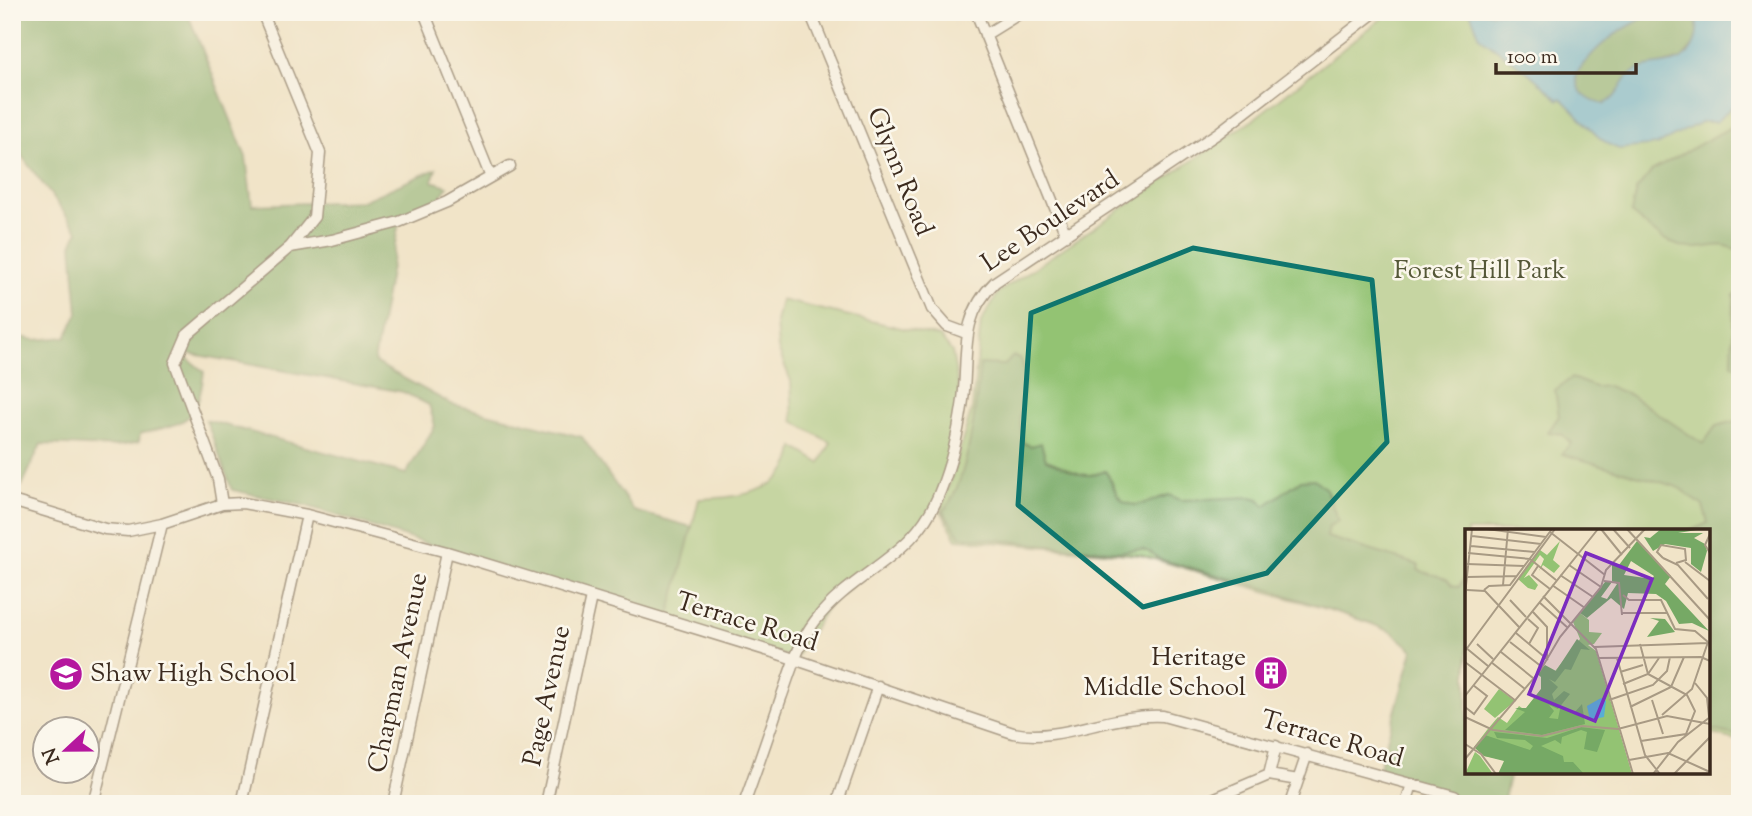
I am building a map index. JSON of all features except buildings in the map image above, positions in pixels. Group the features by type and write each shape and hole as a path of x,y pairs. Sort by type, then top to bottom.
{"street":[{"path":"222,504 218,479 175,363 187,335 290,247 314,217 320,153 262,12"},
{"path":"424,12 490,175"},
{"name":"Glynn Road","path":"810,12 932,309 947,326 966,333"},
{"path":"976,12 1066,235"},
{"path":"985,35 1022,12"},
{"name":"Lee Boulevard","path":"744,804 795,659 813,624 827,607 888,561 909,541 934,508 942,487 962,406 966,333 979,301 995,282 1218,133 1375,12"},
{"path":"290,247 332,240 400,222 447,202 490,175 510,166"},
{"name":"Terrace Road","path":"12,502 104,530 128,531 162,524 222,504 243,503 307,515 447,552 795,659 1028,736 1056,734 1120,717 1150,716 1180,720 1454,796 1466,804"},
{"path":"242,804 307,515"},
{"path":"93,804 162,524"},
{"name":"Chapman Avenue","path":"393,804 447,552"},
{"name":"Page Avenue","path":"545,804 591,597"},
{"path":"837,804 878,686"},
{"path":"1269,775 1276,746"},
{"path":"1290,804 1307,754"},
{"path":"1201,804 1269,775 1298,780"},
{"path":"1406,804 1412,784"}],"highlighted area":[{"path":"1193,248 1372,280 1387,442 1267,573 1143,607 1018,505 1031,313"}],"green space":[{"path":"12,12 187,12 246,157 252,205 362,201 436,169 432,181 448,186 437,201 399,222 374,362 451,404 582,437 634,511 692,527 668,620 307,506 232,490 206,420 406,474 435,426 429,405 403,392 180,352 204,372 198,402 187,418 169,427 140,434 139,442 128,444 41,444 22,486 19,486 17,491 12,490 12,335 35,340 66,337 78,313 72,245 78,231 12,143"},
{"name":"Forest Hill Park","path":"1390,12 1740,12 1740,741 1710,734 1710,529 1465,529 1465,712 1423,652 1392,628 1140,555 957,539 941,511 972,409 981,322 999,292 1255,118"},
{"path":"1655,12 1693,12 1698,36 1694,45 1682,59 1636,71 1610,102 1604,104 1588,99 1580,92 1575,80 1579,68 1588,56 1616,33"},
{"path":"1740,122 1740,252 1722,245 1693,248 1675,245 1659,236 1631,213 1636,190 1653,170"},
{"path":"1740,291 1740,367 1732,365 1734,295"},
{"path":"781,300 940,337 952,352 962,406 942,487 923,525 827,607 795,659 668,620 699,499 729,497 759,490 782,475 790,463 794,447 820,463 831,443 793,421 791,381 778,349 776,322"},
{"path":"1013,356 1020,358 1025,369 1020,417 1023,443 1031,446 1041,443 1046,460 1075,472 1089,475 1105,471 1118,496 1129,504 1142,504 1169,495 1181,500 1252,497 1259,499 1265,506 1301,480 1314,479 1326,489 1338,521 1329,526 1327,537 1419,565 1418,570 1447,579 1452,585 1459,587 1464,578 1465,774 1510,774 1503,804 1466,804 1377,774 1413,650 1392,632 1271,590 1159,559 1145,550 1119,552 960,536 943,511 952,499 965,463 974,420 980,364 1005,365"},
{"path":"1572,378 1595,387 1608,386 1632,396 1703,444 1716,426 1740,420 1740,736 1710,729 1710,529 1694,529 1708,523 1703,506 1678,487 1562,454 1571,443 1562,434 1548,432 1559,416 1555,390"}],"water":[{"path":"1470,12 1655,12 1611,37 1576,74 1578,86 1584,95 1604,104 1613,98 1625,80 1637,70 1674,62 1688,54 1697,34 1693,12 1740,12 1740,99 1716,122 1701,122 1657,145 1619,149 1602,140 1561,98 1559,100 1530,74 1480,37"}],"place":[{"name":"Heritage Middle School","path":"1271,673"},
{"name":"Shaw High School","path":"66,674"}]}
